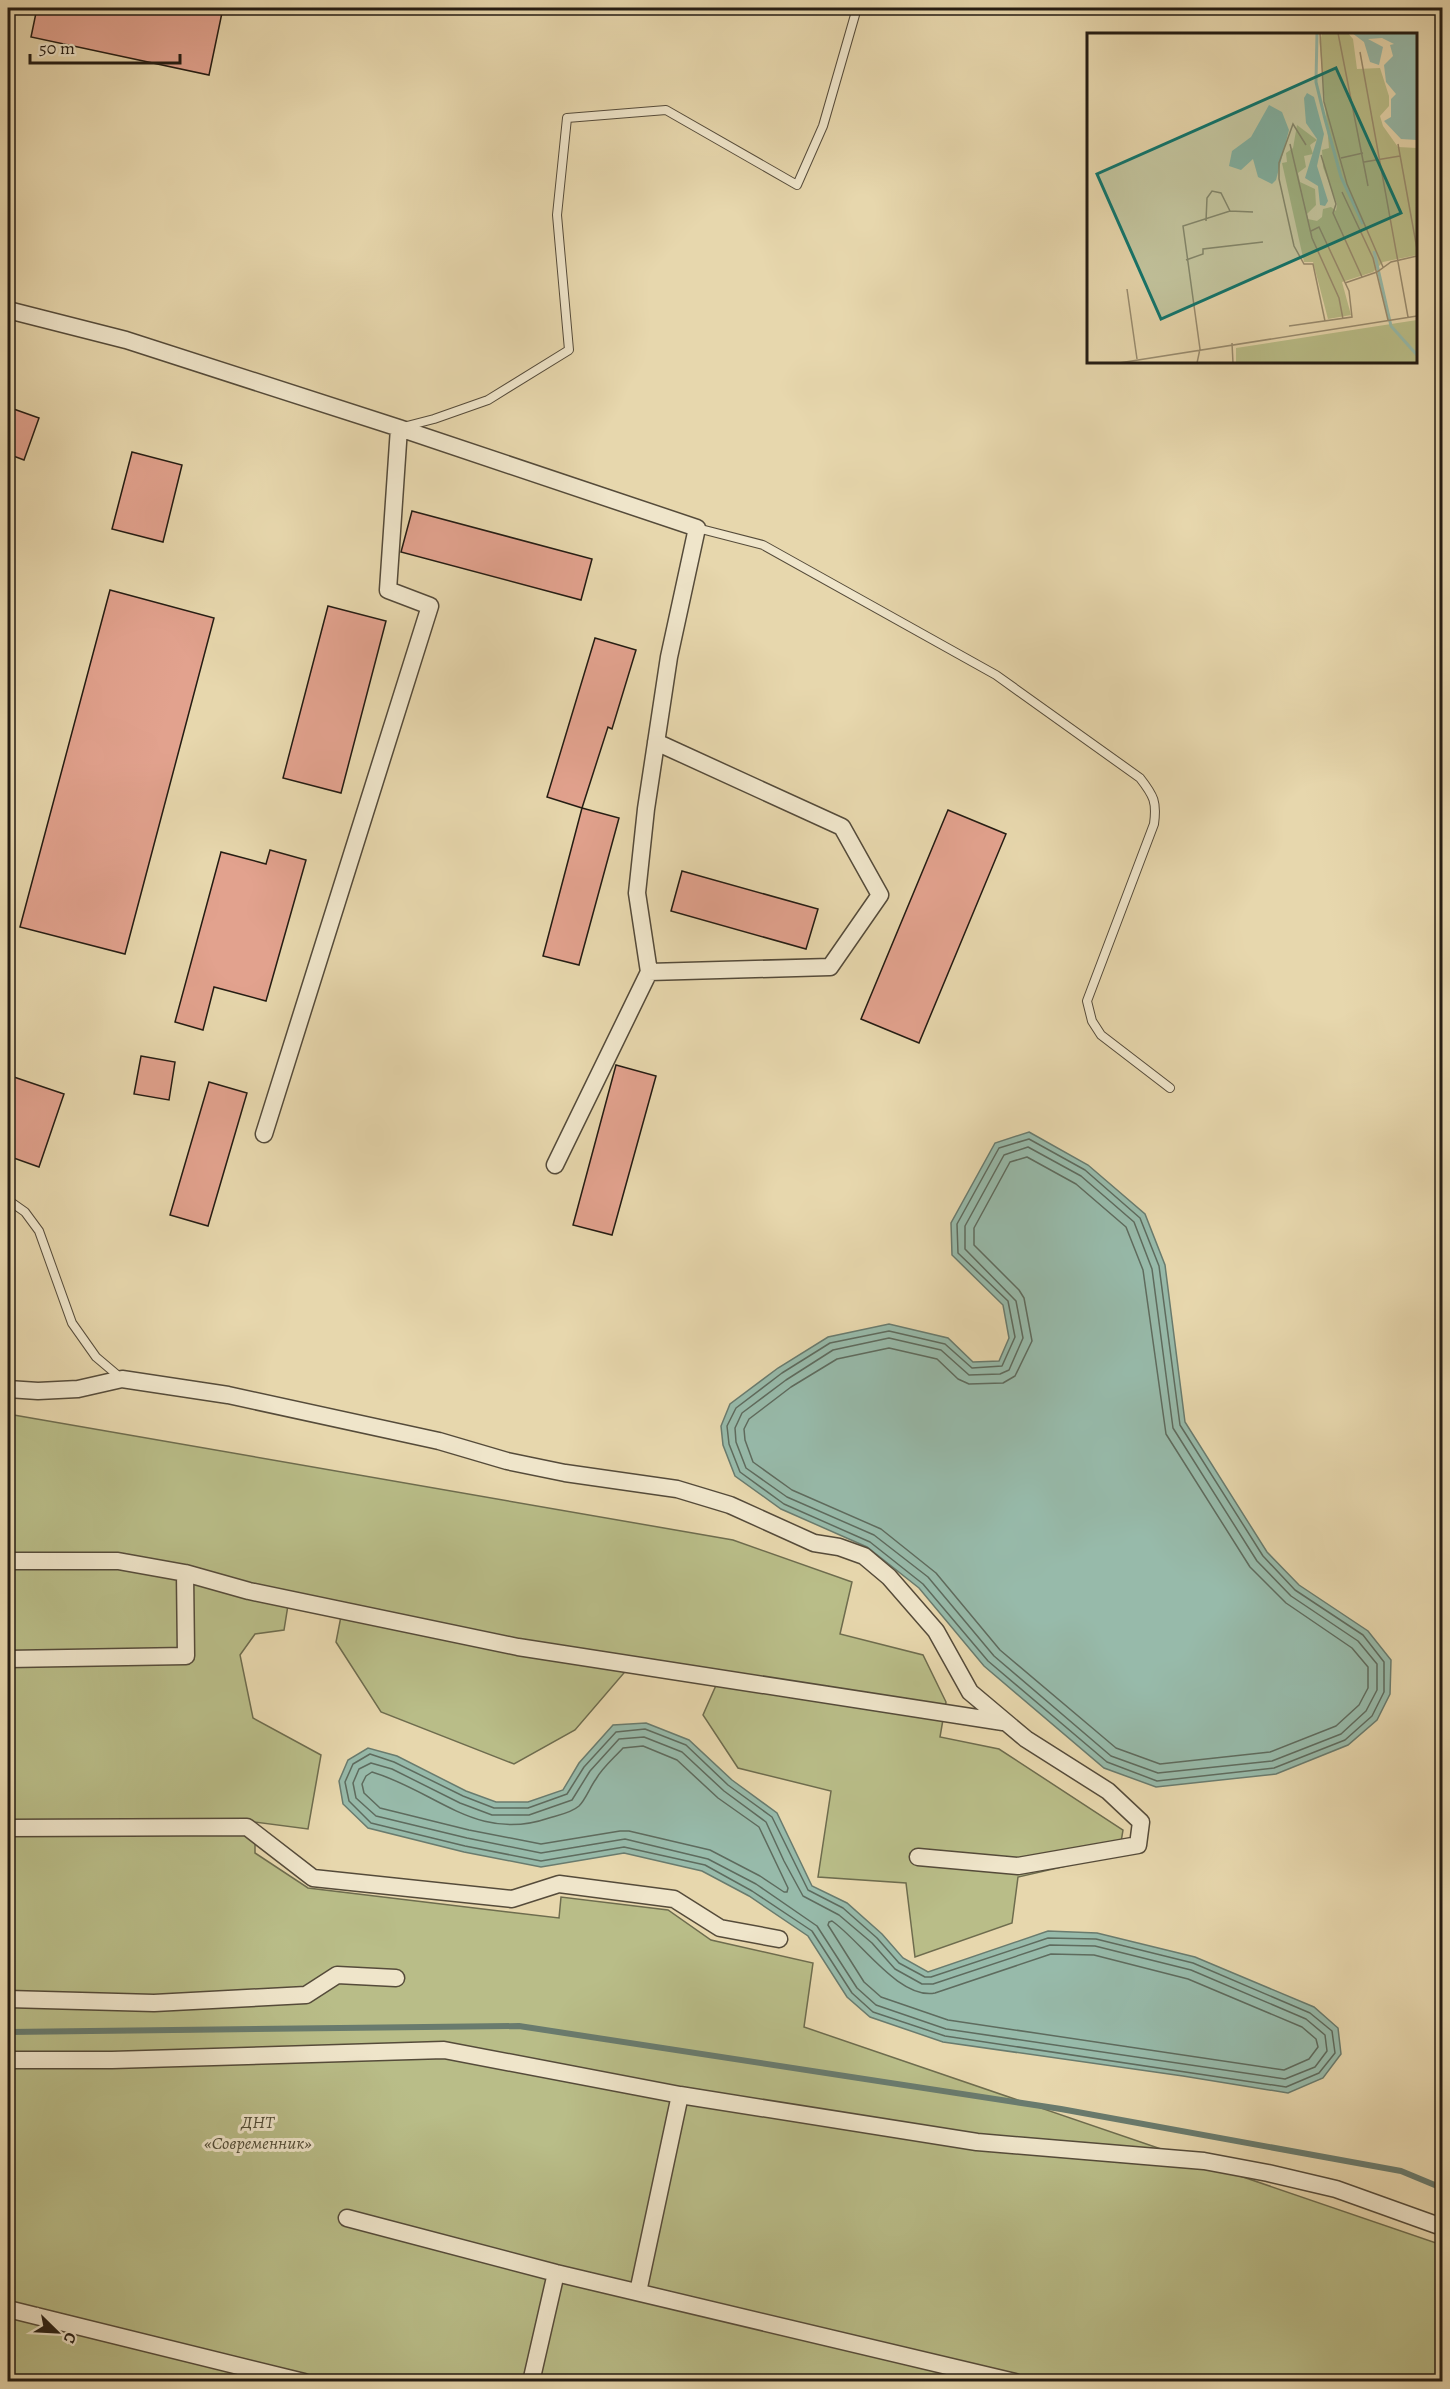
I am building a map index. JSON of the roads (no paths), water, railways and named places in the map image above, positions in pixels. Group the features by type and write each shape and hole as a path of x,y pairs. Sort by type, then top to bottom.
{"street":[{"path":"8,310 126,340 697,528 669,657 637,893 649,972 555,1165"},
{"path":"264,1134 430,606 388,590 399,428"},
{"path":"649,972 831,967 880,895 842,827 656,741"},
{"path":"8,1389 38,1391 78,1389 123,1379 280,1405 439,1441 507,1461 565,1473 677,1490 730,1505 814,1543 839,1547 864,1556 889,1577 936,1630 970,1692 1026,1739 1108,1791 1141,1822 1138,1845 1018,1866 918,1857"},
{"path":"8,1561 118,1561 185,1573 249,1591 518,1647 1004,1722"},
{"path":"8,1659 186,1656 185,1573"},
{"path":"8,1828 247,1827 313,1878 512,1899 560,1884 674,1899 720,1928 779,1939"},
{"path":"8,1999 154,2003 306,1995 337,1975 396,1978"},
{"path":"8,2060 112,2060 444,2050 680,2095 977,2142 1204,2161 1336,2189 1443,2227"},
{"path":"638,2292 680,2095"},
{"path":"347,2218 556,2272 1015,2382"},
{"path":"531,2382 556,2272"},
{"path":"8,2308 303,2382"}],"lane":[{"path":"399,428 434,419 488,400 568,350 557,215 567,118 666,110 797,185 823,126 857,8"},
{"path":"697,528 763,545 986,669 1140,778 1152,794 1156,808 1154,824 1087,1001 1092,1021 1101,1035 1170,1088"},
{"path":"8,1200 26,1212 39,1231 72,1323 96,1357 123,1379"}],"water":[{"path":"1029,1132 1088,1165 1145,1214 1165,1265 1185,1422 1267,1552 1299,1585 1368,1631 1391,1660 1390,1694 1377,1720 1348,1745 1276,1774 1156,1787 1104,1768 984,1666 919,1588 867,1547 781,1509 735,1476 723,1445 721,1426 730,1404 778,1368 828,1337 889,1324 948,1338 973,1362 999,1361 1009,1338 1003,1305 952,1255 951,1223 995,1143"},
{"path":"646,1723 689,1740 732,1780 777,1813 812,1886 847,1903 882,1934 903,1958 928,1972 1048,1931 1097,1933 1195,1957 1314,2007 1338,2028 1341,2054 1323,2078 1288,2093 943,2042 870,2017 847,1997 808,1936 749,1896 702,1871 624,1853 541,1867 464,1852 368,1828 343,1804 339,1781 348,1760 368,1748 397,1756 466,1791 496,1802 528,1802 563,1790 579,1763 613,1725"}],"waterway":[{"path":"8,2032 519,2026 1061,2109 1401,2171 1442,2188"}],"park label":[{"name":"ДНТ «Современник»","path":"258,2132"}]}
